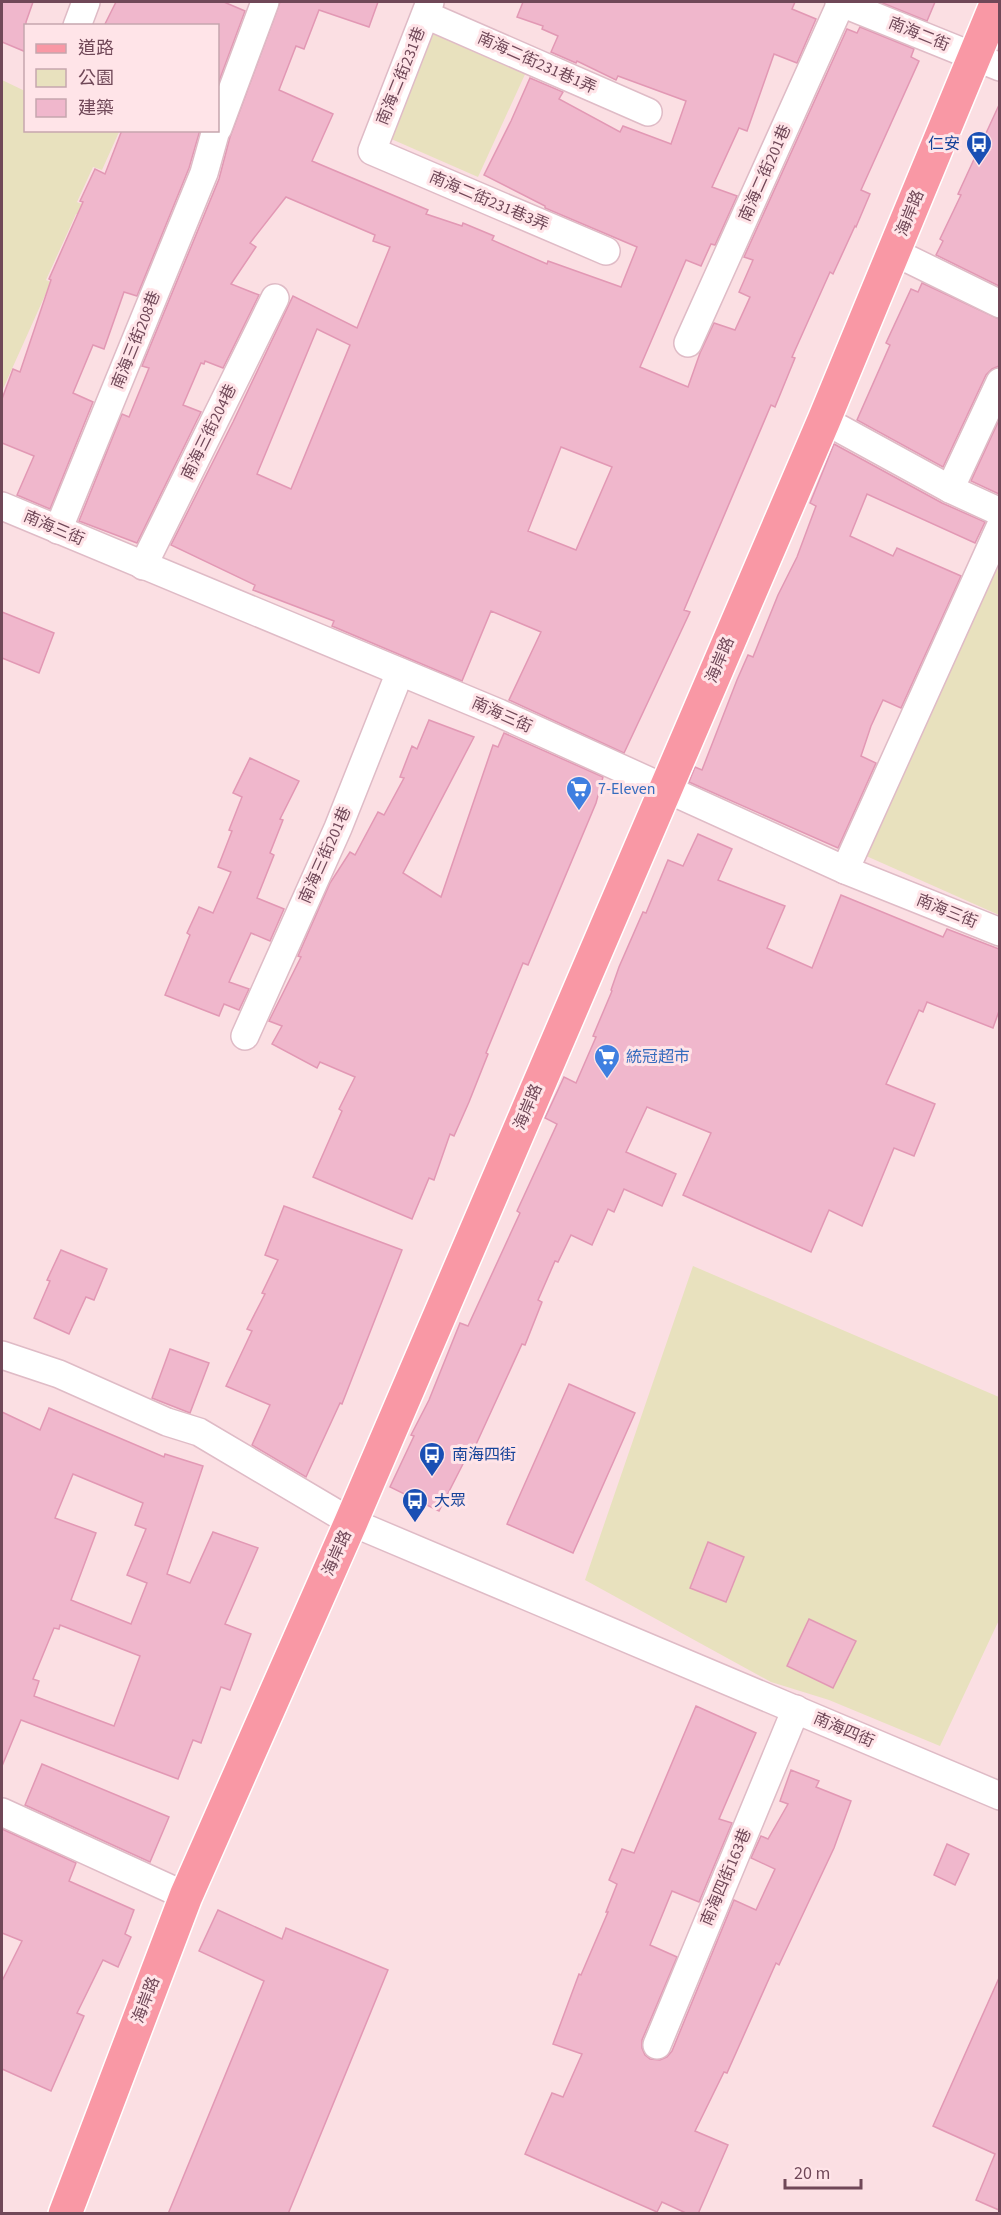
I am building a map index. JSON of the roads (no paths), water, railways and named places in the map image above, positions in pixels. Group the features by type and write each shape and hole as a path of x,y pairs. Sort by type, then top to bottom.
{"main road":[{"name":"海岸路","path":"64,2214 186,1896 351,1522 894,252 986,62 997,2"}],"street":[{"path":"78,24 86,2"},
{"name":"南海三街208巷","path":"219,124 265,2"},
{"name":"南海二街","path":"840,2 986,62"},
{"name":"南海二街201巷","path":"688,343 840,2"},
{"name":"南海二街231巷1弄","path":"428,8 648,112"},
{"name":"南海二街231巷","path":"372,151 428,8"},
{"name":"南海三街208巷","path":"57,530 204,173 215,135"},
{"name":"南海二街231巷3弄","path":"372,151 606,251"},
{"path":"894,252 999,304"},
{"name":"南海三街204巷","path":"143,566 275,298"},
{"path":"950,489 999,382"},
{"path":"824,420 950,489 999,512"},
{"name":"南海三街","path":"2,506 499,713 845,870 999,932"},
{"path":"845,870 999,527"},
{"name":"南海三街201巷","path":"245,1036 338,828 400,672"},
{"name":"南海四街","path":"2,1355 59,1374 167,1422 199,1432 351,1522 999,1796"},
{"name":"南海四街163巷","path":"657,2045 796,1709"},
{"path":"2,1812 186,1896"}],"place":[{"name":"仁安","path":"979,167"},
{"name":"7-Eleven","path":"579,812"},
{"name":"統冠超市","path":"607,1080"},
{"name":"南海四街","path":"432,1478"},
{"name":"大眾","path":"415,1524"}]}
